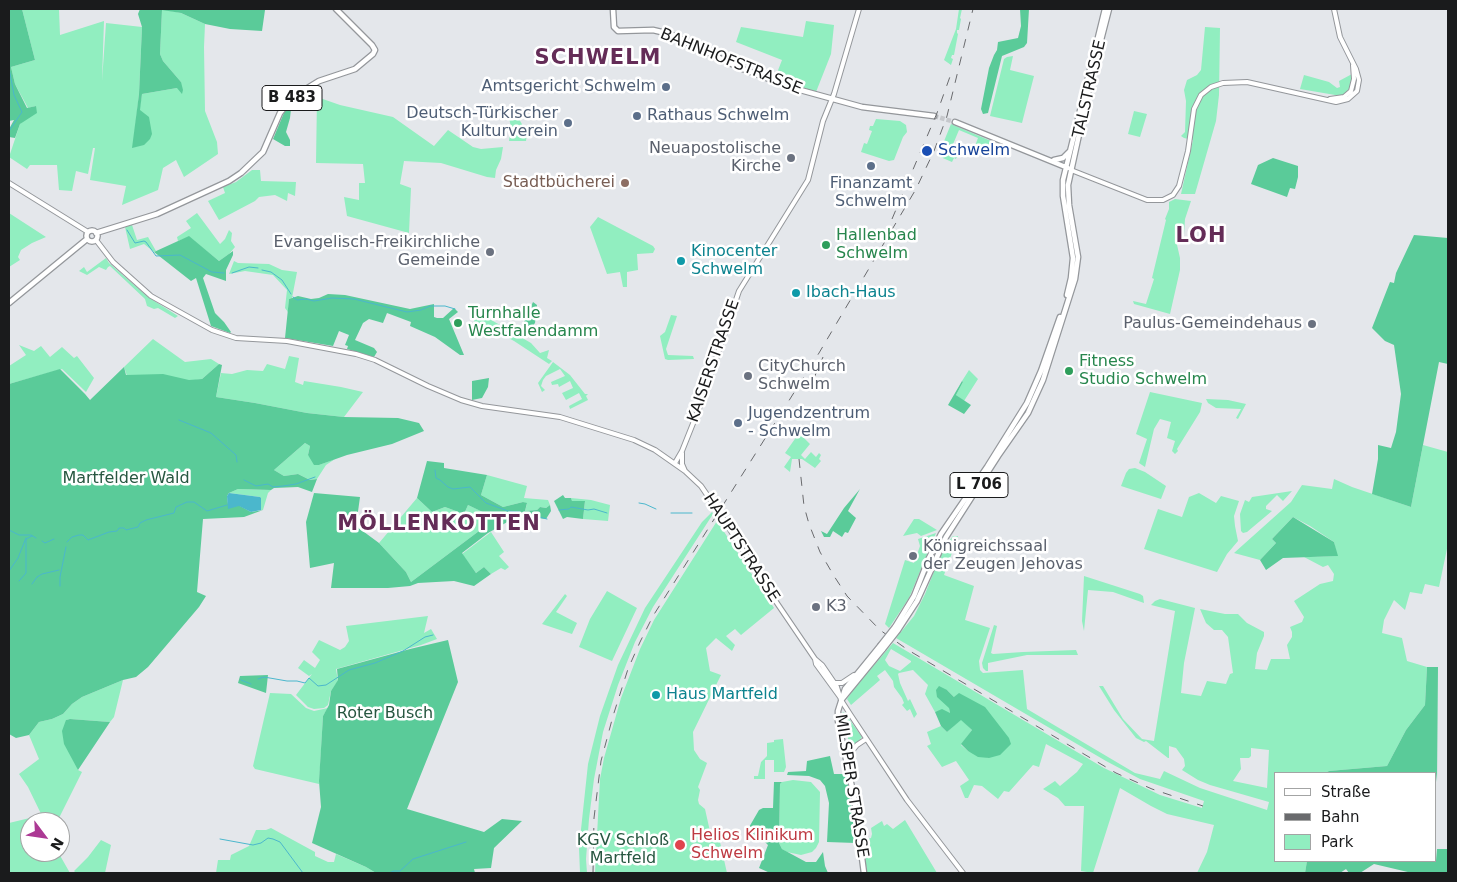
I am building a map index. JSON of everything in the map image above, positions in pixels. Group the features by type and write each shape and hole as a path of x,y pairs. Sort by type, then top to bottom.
{"main road":[{"name":"B 483","path":"88,232 93,231 96,233 157,214 241,173 263,152 280,114 294,97 313,83 355,69 370,58 375,50 368,40 336,9"},
{"name":"BAHNHOFSTRASSE","path":"613,9 614,27 620,32 653,30 670,34 748,72 785,85 862,107 934,116"},
{"name":"KAISERSTRASSE","path":"675,464 700,406 739,291 807,184 823,121 832,99 859,9"},
{"name":"TALSTRASSE","path":"1066,166 1105,9"},
{"name":"TALSTRASSE","path":"1071,170 1109,9"},
{"path":"955,122 1054,160 1071,170 1147,200 1157,201 1168,198 1177,190 1181,179 1196,104 1208,89 1219,84 1247,82 1341,102 1348,100 1355,94 1359,80 1356,69 1340,37 1334,9"},
{"path":"1054,160 1062,158 1070,151"},
{"name":"L 706","path":"897,628 914,596 941,534 982,475 1020,415 1041,371 1068,294 1072,271 1071,243 1063,196 1063,180 1066,166"},
{"name":"L 706","path":"841,698 897,628 919,596 946,537 1032,407 1040,388 1077,271 1078,257 1069,197 1071,170"},
{"path":"9,183 88,232 87,239 9,303"},
{"path":"87,239 91,241 96,240 96,233"},
{"name":"HAUPTSTRASSE","path":"96,240 113,262 151,296 217,332 240,339 287,341 356,354 382,363 452,397 485,406 560,417 634,440 655,450 685,471 701,486 815,659 816,664 841,698"},
{"path":"682,451 685,471"},
{"name":"L 706","path":"841,698 854,675 882,647"},
{"name":"HAUPTSTRASSE","path":"815,659 818,660 834,682 841,698"},
{"name":"L 706","path":"834,682 842,683 854,675"},
{"path":"841,698 866,739 917,814 963,873"},
{"name":"MILSPER STRASSE","path":"841,698 838,721 848,762 864,873"},
{"path":"848,762 857,744 866,739"}],"green space":[{"path":"9,9 22,9 35,60 11,67 15,84 27,108 36,106 37,113 20,124 15,138 9,137 9,129 14,120 9,121"},
{"path":"22,9 59,9 60,35 104,21 102,81 106,23 142,27 139,94 133,148 142,94 177,88 181,82 163,61 160,54 162,9 181,13 205,24 205,111 217,142 218,154 184,177 176,160 163,168 158,190 122,205 126,186 90,180 95,148 93,148 88,174 76,171 72,191 59,190 57,165 30,165 27,169 9,157 20,124 36,106 28,108 15,84 11,67 35,60"},
{"path":"140,9 294,9 265,10 262,31 230,29 205,24 181,13 162,10 160,54 163,61 181,82 183,90 182,94 177,88 142,94 140,110 149,117 152,134 144,145 132,148 139,94 142,27 138,14"},
{"path":"959,9 962,9 961,19 959,30 957,30 958,34 954,55 951,58 953,59 951,65 944,60 956,29"},
{"path":"1020,9 1029,9 1027,43 1024,47 1002,56 988,113 983,114 981,109 989,68 997,50 998,42 1018,38 1021,26"},
{"path":"806,21 834,25 831,54 816,92 775,78 782,60 736,42 741,27 803,37"},
{"path":"1205,27 1220,28 1219,95 1216,121 1195,194 1181,194 1193,140 1181,136 1185,132 1186,101 1184,90 1187,80 1197,75 1201,70"},
{"path":"1013,56 1010,70 1034,76 1022,123 990,116 1004,59"},
{"path":"1352,74 1351,86 1341,96 1300,89 1304,75 1329,82 1337,88 1340,87 1339,81"},
{"path":"306,91 299,97 291,109 286,132 290,140 290,146 285,146 273,139 286,108 298,95"},
{"path":"317,97 340,105 393,117 434,146 448,130 473,147 481,149 503,147 495,178 441,163 404,161 400,184 411,188 409,233 347,216 344,197 359,200 359,183 365,183 363,164 316,163"},
{"path":"1134,111 1147,114 1140,137 1128,134"},
{"path":"515,112 527,133 526,141 509,141 511,127 509,118 511,113"},
{"path":"876,119 900,121 906,125 907,132 903,137 894,160 889,161 861,152 864,143 867,144 872,131 869,130 870,126 873,126"},
{"path":"951,124 991,141 987,151 975,146 978,138 959,130 951,149 958,153 956,159 954,158 952,162 938,156"},
{"path":"1273,158 1298,166 1295,189 1290,188 1287,197 1251,184 1258,165"},
{"path":"252,170 260,170 261,181 296,182 295,196 288,193 287,201 275,195 259,197 219,220 208,201 225,193 223,187 236,182"},
{"path":"1175,199 1191,201 1185,219 1184,234 1175,236 1180,258 1180,270 1170,314 1134,304 1133,301 1146,304 1154,279 1152,278 1169,209 1169,202"},
{"path":"9,213 46,237 21,250 18,257 20,260 9,267"},
{"path":"197,213 220,244 225,239 229,230 232,233 231,241 235,247 219,261 189,237 178,241 177,237 191,228 186,221"},
{"path":"598,217 653,246 655,249 653,253 637,254 638,270 627,272 627,287 623,287 620,272 607,274 590,227"},
{"path":"132,225 137,240 148,237 156,251 154,252 144,244 130,249 125,227"},
{"path":"1414,235 1448,238 1448,364 1439,362 1411,507 1372,494 1378,459 1378,445 1391,448 1396,432 1401,394 1394,345 1385,341 1372,328 1390,282 1394,283 1396,273"},
{"path":"189,236 219,261 233,251 226,270 226,281 206,274 203,278 215,313 224,322 230,333 211,326 196,278 191,281 154,252"},
{"path":"106,258 109,263 148,297 178,316 175,318 158,308 154,309 147,306 145,299 110,266 106,270 99,267 87,275 79,271 84,267 87,272"},
{"path":"234,261 238,263 269,264 282,270 297,272 292,298 289,299 288,312 285,308 287,290 273,275 245,271 229,274"},
{"path":"328,294 345,295 410,309 434,304 434,317 437,318 443,318 454,308 458,312 449,319 464,355 460,355 435,337 410,326 411,322 387,313 383,323 369,319 363,323 355,340 374,348 377,352 374,357 347,349 348,346 345,345 349,335 339,331 333,346 285,338 289,299 298,296 311,299 319,298"},
{"path":"533,302 537,305 535,323 523,338 518,335"},
{"path":"474,310 531,343 540,353 549,350 547,358 552,361 549,364 514,341 486,326 477,329 474,321"},
{"path":"671,315 677,316 666,349 668,355 693,356 694,359 665,359 660,336 665,332"},
{"path":"153,339 185,362 211,359 219,364 202,379 189,381 127,376 124,367"},
{"path":"19,345 34,351 41,346 50,357 62,347 74,358 77,356 94,378 86,392 62,369 9,384 9,366 26,355"},
{"path":"289,356 299,358 295,382 303,385 304,381 363,392 344,417 307,413 216,397 221,373 232,374 247,370 263,371 267,364 285,369"},
{"path":"553,362 570,375 585,394 588,394 586,396 588,400 570,409 569,406 582,399 579,393 566,400 562,393 573,388 570,381 559,387 558,384 552,385 551,382 565,376 560,369 546,376 541,386 545,390 542,392 538,383"},
{"name":"Martfelder Wald","path":"219,364 222,365 216,397 307,413 344,417 398,418 419,423 424,431 392,444 347,455 319,465 314,465 308,455 310,446 305,443 274,470 284,476 298,474 310,480 317,479 312,492 298,487 274,488 271,490 238,489 229,493 227,496 228,504 240,506 251,512 263,510 244,517 203,519 197,592 206,596 199,607 148,667 136,677 123,680 82,697 63,714 39,722 29,735 16,738 9,734 9,384 60,369 90,400 124,367 126,375 163,374 189,380 202,379"},
{"path":"969,370 978,379 964,401 956,395"},
{"path":"489,378 488,387 482,398 472,400 472,381"},
{"path":"962,381 956,395 971,405 964,414 948,405"},
{"path":"1150,392 1202,403 1200,412 1175,454 1172,451 1175,441 1167,438 1171,422 1160,419 1154,429 1145,467 1139,463 1147,439 1136,434"},
{"path":"1206,399 1228,400 1246,404 1238,419 1236,418 1241,409 1216,408 1208,403"},
{"path":"804,426 809,431 804,438 810,444 801,455 805,459 811,452 816,457 819,453 821,461 815,468 802,459 792,459 790,472 784,467 791,457 785,453"},
{"path":"305,443 310,446 308,455 319,465 335,459 326,465 317,479 310,480 298,474 284,476 274,470"},
{"path":"1423,445 1448,452 1448,544 1439,587 1425,584 1422,594 1410,592 1405,610 1394,600 1384,620 1382,633 1402,638 1407,661 1427,667 1425,705 1406,730 1387,766 1327,772 1274,772 1274,862 1307,862 1305,873 1197,873 1207,852 1214,825 1167,814 1120,788 1093,873 1081,871 1084,806 1065,806 1058,798 1043,789 1055,781 1060,786 1077,772 1083,764 1046,744 1039,767 1033,765 1009,792 1004,791 998,799 982,786 974,785 968,798 965,798 960,786 969,780 956,761 942,767 927,746 931,744 927,732 941,726 947,732 961,719 972,730 961,745 968,751 989,758 954,697 947,690 950,714 942,710 935,712 925,694 928,685 913,670 899,673 900,683 908,701 910,699 917,714 914,718 910,709 907,711 902,705 904,703 902,698 885,670 877,676 880,680 851,705 847,699 893,643 1104,768 1160,795 1202,808 1204,801 1140,779 896,638 914,616 943,549 953,536 958,536 944,575 974,586 965,620 990,628 979,661 980,670 983,673 1023,670 1027,709 1135,773 1160,779 1164,771 1200,788 1267,810 1269,802 1210,785 1182,770 1185,766 1184,759 1176,748 1169,746 1168,758 1146,741 1144,742 1136,738 1114,710 1099,686 1103,686 1123,719 1142,739 1154,741 1175,611 1151,605 1160,599 1195,608 1184,663 1181,693 1201,696 1207,681 1226,684 1230,674 1233,673 1228,637 1222,630 1214,630 1206,623 1200,609 1225,614 1238,614 1247,623 1264,632 1257,653 1255,669 1267,670 1271,659 1290,659 1287,645 1292,637 1290,627 1302,622 1304,617 1294,601 1320,584 1333,581 1334,574 1328,565 1323,567 1304,557 1337,556 1334,542 1293,517 1272,539 1276,543 1260,560 1234,553 1291,502 1302,485 1332,489 1334,479 1411,507","holes":["891,649 911,661 900,671 889,666 885,660","1251,748 1269,750 1267,788 1233,781 1241,769 1240,758 1249,758 1251,756"]},
{"path":"427,461 444,463 444,468 487,475 481,495 503,507 523,502 527,503 525,511 537,510 540,507 546,508 550,505 551,511 546,519 513,515 509,521 488,533 462,553 476,573 484,567 491,574 474,586 454,581 418,583 410,586 388,588 331,588 334,563 310,568 306,522 314,493 360,497 356,526 379,543 406,572 411,582 479,531 489,515 468,505 464,514 445,507 432,512 417,498"},
{"path":"1135,468 1145,472 1166,486 1161,499 1121,486 1129,469"},
{"path":"487,475 527,486 524,498 548,500 550,505 546,508 540,507 537,510 525,511 527,504 523,502 503,507 481,495"},
{"path":"238,489 271,490 268,493 263,510 261,510 260,497 229,493"},
{"path":"860,489 848,511 856,518 848,533 845,532 842,537 833,531 830,537 824,537 821,531 827,534 844,508"},
{"path":"1292,491 1283,501 1277,495 1266,506 1266,509 1272,511 1247,532 1243,533 1241,531 1240,514 1245,500 1249,502 1252,497"},
{"path":"1199,493 1216,503 1221,496 1239,501 1234,516 1238,541 1227,554 1217,572 1144,549 1158,509 1182,517 1189,497"},
{"path":"563,495 565,498 571,498 572,501 585,501 583,519 567,517 563,519 554,501"},
{"path":"417,498 432,512 445,507 464,514 468,505 490,515 479,531 411,582 406,572 379,543"},
{"path":"571,498 591,500 610,505 608,521 583,519 585,502 572,501"},
{"path":"712,512 713,514 653,607 635,642 618,685 603,732 594,779 586,859 587,873 580,873 579,848 588,764 600,716 618,665 645,608 702,522"},
{"path":"1293,517 1334,542 1338,556 1283,558 1266,570 1260,560 1276,543 1272,539"},
{"path":"914,519 919,519 937,530 921,536 917,533 903,536"},
{"name":"KGV Schloß Martfeld","path":"717,521 774,608 741,635 735,629 726,636 735,645 732,651 716,638 706,648 710,671 721,675 693,732 694,750 700,759 707,763 698,787 700,790 698,800 699,804 705,809 711,836 720,842 727,873 595,873 600,779 621,698 640,649 654,620"},
{"path":"491,532 504,552 499,556 509,567 505,570 501,568 491,574 484,567 476,573 462,554"},
{"path":"936,533 909,598 889,628 885,624 905,560 914,563 920,546 918,539"},
{"path":"1084,576 1140,594 1143,596 1144,603 1113,592 1088,590 1084,631 1082,621"},
{"path":"607,591 637,608 612,661 579,647 590,619"},
{"path":"565,594 567,596 556,612 577,623 572,634 542,624"},
{"path":"428,616 424,633 431,629 437,639 336,669 338,681 331,691 328,705 324,708 314,709 308,707 296,695 312,674 309,676 298,668 304,660 315,668 320,660 312,652 319,640 340,650 349,641 346,626"},
{"path":"994,625 997,626 991,653 993,654 1076,650 1078,655 1027,655 988,663 988,671 986,671 982,663"},
{"name":"Roter Busch","path":"448,640 458,682 407,809 484,832 502,819 522,821 494,848 491,868 474,869 475,873 376,873 312,843 321,807 319,781 323,716 329,705 331,691 338,680 337,669"},
{"path":"1427,667 1438,667 1437,782 1437,772 1327,772 1387,766 1406,730 1425,705"},
{"path":"268,675 266,693 238,683 240,676"},
{"path":"123,680 114,717 110,722 66,720 78,770 82,772 62,812 40,812 28,787 19,774 39,759 29,735 39,722 63,714 82,697"},
{"path":"939,686 947,690 954,697 959,693 985,707 1009,738 1011,744 1000,755 989,758 978,757 968,751 961,744 972,730 961,720 947,732 941,726 935,712 942,709 950,713 949,708 937,697 936,690"},
{"path":"270,693 291,694 306,708 314,711 328,708 323,716 319,784 255,769 253,766"},
{"path":"844,712 862,737 850,752 848,736 842,720 842,713"},
{"path":"66,720 110,722 78,770 64,744 62,731"},
{"path":"783,739 786,767 784,772 774,772 774,760 765,760 765,779 754,779 754,776 758,776 761,762 767,756 767,743"},
{"path":"830,756 834,774 844,774 849,789 856,843 827,842 829,803 825,786 820,780 809,776 787,775 788,772 806,771 807,761"},
{"path":"793,780 811,782 820,792 819,842 812,852 801,855 787,852 782,849 779,843 780,784"},
{"path":"774,782 782,782 780,784 779,843 782,849 806,862 816,862 823,852 828,873 770,873 759,868 768,845 763,840 747,832 759,810 773,808"},
{"path":"20,820 20,862 64,862 70,873 9,873 9,823"},
{"path":"905,820 937,873 867,873 863,840 871,838 871,828 882,821 884,826 887,824 893,829"},
{"path":"271,828 315,852 315,856 328,862 334,862 336,854 376,873 216,873 218,860 230,860 231,855 249,846 256,830"},
{"path":"101,840 111,845 105,873 76,873 74,871"},
{"path":"1437,849 1448,849 1448,873 1412,873 1374,864 1360,873 1349,873 1346,869 1340,873 1305,873 1307,862 1437,862"}],"water":[{"path":"229,493 260,497 261,510 251,512 239,506 228,509 227,496"}],"waterway":[{"path":"9,68 14,95 22,112 9,131"},
{"path":"127,230 135,243 146,242 156,256 180,255 212,272 224,273"},
{"path":"232,273 249,267 258,268"},
{"path":"262,270 271,272 282,280 291,294"},
{"path":"293,297 297,300 306,299 314,301 332,298 354,299 407,312 421,310 430,306 445,306 455,309"},
{"path":"179,420 211,433 236,455 237,462"},
{"path":"435,470 436,478 448,487 453,489 470,487 486,503 508,511 520,512"},
{"path":"244,480 256,486 268,484 273,487 296,484 315,477"},
{"path":"67,542 72,537 79,535 83,535 88,540 117,531 119,528 126,530 138,527 140,523 146,520 174,513 176,507 187,502 194,502 207,511 227,505"},
{"path":"639,503 656,509"},
{"path":"559,510 571,507 588,510 594,509 607,513"},
{"path":"523,513 547,519"},
{"path":"671,513 692,513"},
{"path":"9,530 19,535 31,535 36,538"},
{"path":"19,581 26,573 26,539 32,536"},
{"path":"9,571 18,558 26,538"},
{"path":"42,541 45,543 54,539"},
{"path":"60,586 66,547"},
{"path":"32,584 42,574 59,570"},
{"path":"258,679 264,677 305,683 309,678 318,686 326,685 349,670 375,663 403,651 425,637 433,635"},
{"path":"241,680 251,684"},
{"path":"220,839 253,845 261,843 268,838 273,839 280,842 303,873"},
{"path":"389,873 400,871 413,859 466,842"}],"tunnel":[{"path":"934,116 955,122"}],"railway":[{"path":"593,873 594,818 601,761 628,669 653,616 819,353 916,189 934,151 947,116 973,9"},
{"path":"892,219 937,113 952,71"},
{"path":"814,378 823,357"},
{"path":"799,459 804,506 820,552 847,596 880,630 908,650 1116,773 1152,789 1203,806"}],"place":[{"name":"Amtsgericht Schwelm","path":"666,87"},
{"name":"Rathaus Schwelm","path":"637,116"},
{"name":"Deutsch-Türkischer Kulturverein","path":"568,123"},
{"name":"Schwelm","path":"927,151"},
{"name":"Neuapostolische Kirche","path":"791,158"},
{"name":"Finanzamt Schwelm","path":"871,166"},
{"name":"Stadtbücherei","path":"625,183"},
{"name":"Hallenbad Schwelm","path":"826,245"},
{"name":"Evangelisch-Freikirchliche Gemeinde","path":"490,252"},
{"name":"Kinocenter Schwelm","path":"681,261"},
{"name":"Ibach-Haus","path":"796,293"},
{"name":"Turnhalle Westfalendamm","path":"458,323"},
{"name":"Paulus-Gemeindehaus","path":"1312,324"},
{"name":"Fitness Studio Schwelm","path":"1069,371"},
{"name":"CityChurch Schwelm","path":"748,376"},
{"name":"Jugendzentrum - Schwelm","path":"738,423"},
{"name":"Königreichssaal der Zeugen Jehovas","path":"913,556"},
{"name":"K3","path":"816,607"},
{"name":"Haus Martfeld","path":"656,695"},
{"name":"Helios Klinikum Schwelm","path":"680,845"}],"district":[{"name":"SCHWELM","path":"598,59"},
{"name":"LOH","path":"1201,237"},
{"name":"MÖLLENKOTTEN","path":"439,525"}]}
